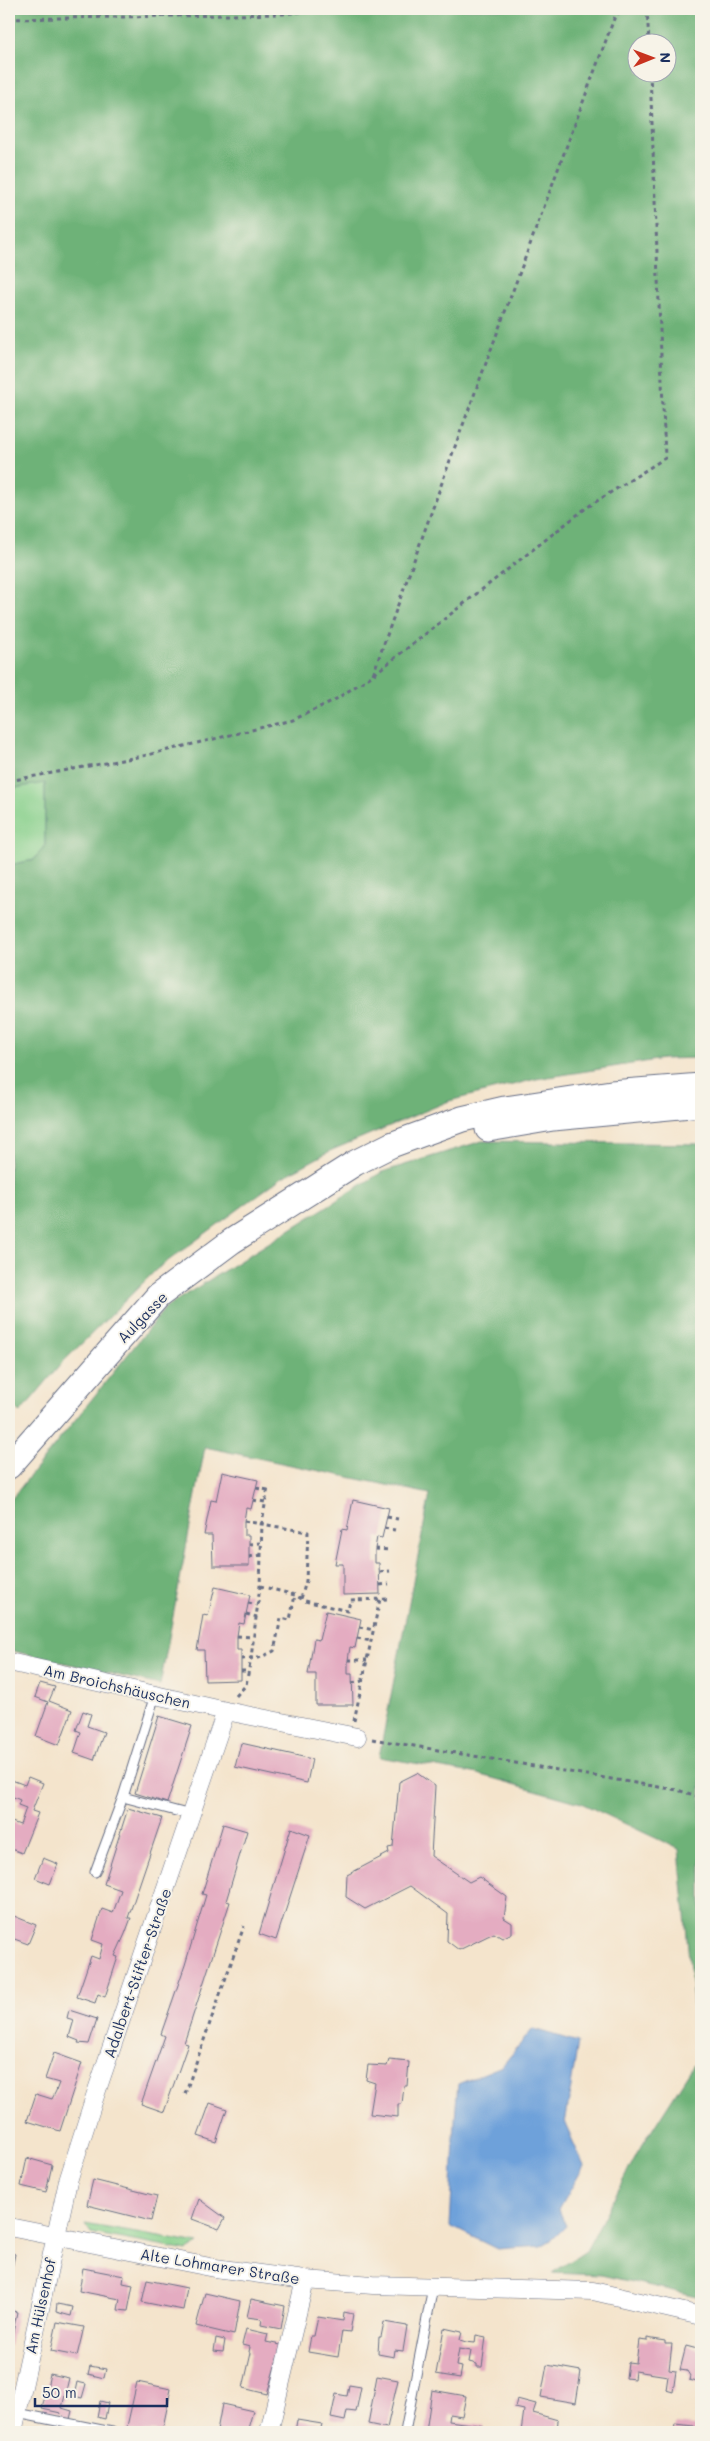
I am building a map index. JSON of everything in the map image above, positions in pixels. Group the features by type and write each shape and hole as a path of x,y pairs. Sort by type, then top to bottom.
{"main road":[{"path":"326,1181 355,1163 391,1145 471,1117 553,1100 701,1086"},
{"path":"326,1181 467,1133 553,1118 701,1104"},
{"name":"Aulgasse","path":"9,1466 158,1296 232,1241 326,1181"}],"street":[{"name":"Am Broichshäuschen","path":"9,1662 226,1711 351,1736"},
{"name":"Adalbert-Stifter-Straße","path":"54,2238 68,2181 94,2099 226,1711"},
{"name":"Alte Lohmarer Straße","path":"9,2227 54,2238 215,2268 305,2280 433,2287 593,2291 701,2316"},
{"name":"Am Hülsenhof","path":"13,2432 54,2238"},
{"path":"269,2432 305,2280"}],"lane":[{"path":"95,1872 123,1797 155,1695"},
{"path":"123,1797 191,1815"},
{"path":"405,2432 433,2287"},
{"path":"17,2413 112,2432"}],"path":[{"path":"9,19 282,14 328,9"},
{"path":"373,675 457,441 615,16 623,9"},
{"path":"647,9 648,32"},
{"path":"9,781 142,756 293,720 336,700 373,675 586,508 664,458 650,82"},
{"path":"9,1426 12,1431"},
{"path":"226,1711 246,1685 257,1617 260,1586 260,1543 268,1488 256,1488"},
{"path":"253,1500 265,1502"},
{"path":"387,1517 398,1519"},
{"path":"244,1521 308,1532 306,1581 302,1599"},
{"path":"384,1528 395,1530"},
{"path":"249,1544 260,1543"},
{"path":"375,1549 391,1550"},
{"path":"249,1557 261,1555"},
{"path":"380,1572 390,1572"},
{"path":"380,1585 389,1584"},
{"path":"260,1586 348,1611 350,1600 388,1599"},
{"path":"241,1658 259,1658 274,1651 281,1618 290,1620 295,1595"},
{"path":"380,1599 351,1736 678,1790 701,1797"},
{"path":"248,1603 258,1605"},
{"path":"246,1614 257,1617"},
{"path":"360,1627 374,1630"},
{"path":"237,1636 254,1637"},
{"path":"357,1638 371,1641"},
{"path":"348,1660 367,1660"},
{"path":"241,1672 248,1671"},
{"path":"352,1683 362,1681"},
{"path":"353,1695 360,1694"},
{"path":"185,2094 244,1926"}],"green space":[{"path":"9,9 701,9 701,1058 663,1059 536,1079 449,1101 332,1150 281,1178 157,1269 62,1363 20,1413 12,1404 9,1406 9,865 34,860 45,845 45,783 9,789"},
{"path":"45,782 45,845 34,860 9,865 9,789"},
{"path":"482,1141 701,1144 701,2297 601,2275 552,2273 586,2251 638,2152 698,2058 679,1849 581,1803 478,1774 379,1757 430,1494 205,1447 160,1685 9,1650 9,1502 166,1307 382,1172"},
{"path":"85,2224 199,2244 187,2251 91,2233"}],"water":[{"path":"533,2029 578,2042 565,2124 584,2166 559,2210 566,2226 553,2239 541,2246 497,2249 450,2226 458,2084 502,2066"}],"building":[{"path":"222,1472 258,1480 251,1509 246,1508 244,1521 244,1535 249,1535 249,1566 213,1566 212,1535 204,1535 211,1500 216,1501"},
{"path":"353,1500 389,1508 382,1538 377,1537 375,1549 375,1563 379,1563 380,1594 343,1595 343,1564 335,1564 342,1529 347,1530"},
{"path":"215,1587 250,1595 244,1624 239,1623 237,1636 237,1650 241,1650 241,1680 205,1681 204,1650 197,1650 203,1615 208,1616"},
{"path":"326,1611 361,1619 355,1648 350,1647 348,1660 348,1674 352,1674 353,1705 316,1705 316,1674 308,1674 314,1639 319,1640"},
{"path":"40,1683 55,1687 49,1701 72,1710 59,1745 36,1736 48,1702 35,1697"},
{"path":"83,1711 91,1714 87,1726 104,1732 94,1760 74,1753 81,1732 76,1730"},
{"path":"159,1716 192,1726 167,1803 135,1793"},
{"path":"241,1743 312,1759 307,1783 235,1767"},
{"path":"417,1773 435,1786 431,1856 469,1882 479,1877 507,1897 504,1918 512,1923 512,1933 502,1938 494,1933 459,1950 447,1941 448,1914 410,1886 365,1909 346,1897 347,1875 389,1853 388,1848 393,1847 399,1782"},
{"path":"28,1777 43,1783 32,1811 38,1813 22,1853 9,1848 9,1821 20,1825 26,1808 18,1805 20,1800 9,1795 9,1779 25,1785"},
{"path":"128,1808 162,1818 128,1918 131,1918 115,1956 118,1957 105,1997 98,1994 95,2003 77,1997 91,1956 99,1959 101,1952 103,1944 92,1940 102,1909 113,1913 121,1890 104,1884"},
{"path":"223,1824 247,1831 226,1901 230,1902 184,2043 188,2044 164,2112 141,2104 165,2036 161,2034 185,1965 206,1895 202,1894"},
{"path":"291,1828 310,1835 276,1940 259,1934"},
{"path":"43,1858 58,1864 50,1884 35,1878"},
{"path":"9,1914 36,1925 28,1944 9,1937"},
{"path":"9,1961 13,1963 9,1973"},
{"path":"69,2010 97,2019 89,2044 78,2043 79,2041 69,2037 74,2020 67,2018"},
{"path":"54,2053 82,2063 60,2131 27,2121 36,2094 52,2099 56,2091 59,2083 45,2079"},
{"path":"389,2060 409,2062 407,2086 404,2086 402,2104 398,2104 398,2117 370,2114 375,2083 366,2080 368,2065 387,2066"},
{"path":"210,2103 227,2109 216,2142 198,2136"},
{"path":"27,2158 52,2165 46,2192 21,2186"},
{"path":"93,2180 157,2196 151,2221 87,2205"},
{"path":"199,2199 225,2218 219,2229 192,2219"},
{"path":"9,2252 15,2254 10,2278 9,2277"},
{"path":"83,2268 124,2276 123,2283 133,2285 128,2311 118,2310 120,2299 79,2291"},
{"path":"147,2280 187,2288 183,2310 142,2302"},
{"path":"205,2293 240,2301 234,2335 196,2326"},
{"path":"251,2299 285,2306 281,2329 261,2325 262,2319 247,2317"},
{"path":"57,2304 73,2307 71,2316 56,2312"},
{"path":"9,2310 17,2312 10,2346 9,2346"},
{"path":"344,2312 353,2314 350,2332 342,2331 338,2357 308,2352 311,2336 314,2336 318,2317 343,2321"},
{"path":"57,2322 84,2327 77,2356 51,2351"},
{"path":"384,2322 407,2326 403,2351 395,2350 394,2357 378,2354 379,2337 381,2337"},
{"path":"444,2328 462,2332 460,2340 466,2342 475,2343 476,2335 486,2337 482,2367 477,2367 477,2364 469,2362 471,2351 459,2349 456,2366 462,2367 460,2378 436,2374"},
{"path":"246,2329 268,2334 266,2342 281,2345 267,2394 243,2388 251,2353 249,2352 250,2347 242,2345"},
{"path":"216,2338 225,2340 223,2352 214,2351"},
{"path":"647,2338 665,2341 665,2344 672,2344 669,2370 676,2371 673,2392 666,2390 668,2376 635,2371 634,2379 626,2378 628,2362 636,2363 639,2340 647,2341"},
{"path":"686,2346 701,2350 701,2383 689,2380 690,2376 687,2371 680,2370"},
{"path":"547,2365 581,2371 576,2403 541,2397"},
{"path":"90,2366 106,2369 104,2378 88,2374"},
{"path":"50,2374 69,2378 62,2408 72,2411 70,2419 60,2417 61,2413 42,2409"},
{"path":"377,2376 398,2380 387,2428 368,2424"},
{"path":"77,2382 86,2384 82,2398 74,2396"},
{"path":"137,2382 171,2389 162,2432 126,2431"},
{"path":"349,2385 361,2387 356,2412 347,2411 345,2421 331,2418 336,2394 347,2396"},
{"path":"432,2390 466,2396 462,2416 450,2414 449,2421 484,2426 483,2432 426,2432"},
{"path":"517,2399 536,2404 533,2413 558,2420 557,2432 521,2432 524,2410 515,2408"},
{"path":"100,2401 108,2403 105,2419 97,2417"},
{"path":"222,2404 253,2411 247,2432 217,2431"},
{"path":"297,2420 322,2424 320,2432 295,2432"},
{"path":"675,2424 694,2426 697,2432 674,2432"}]}
